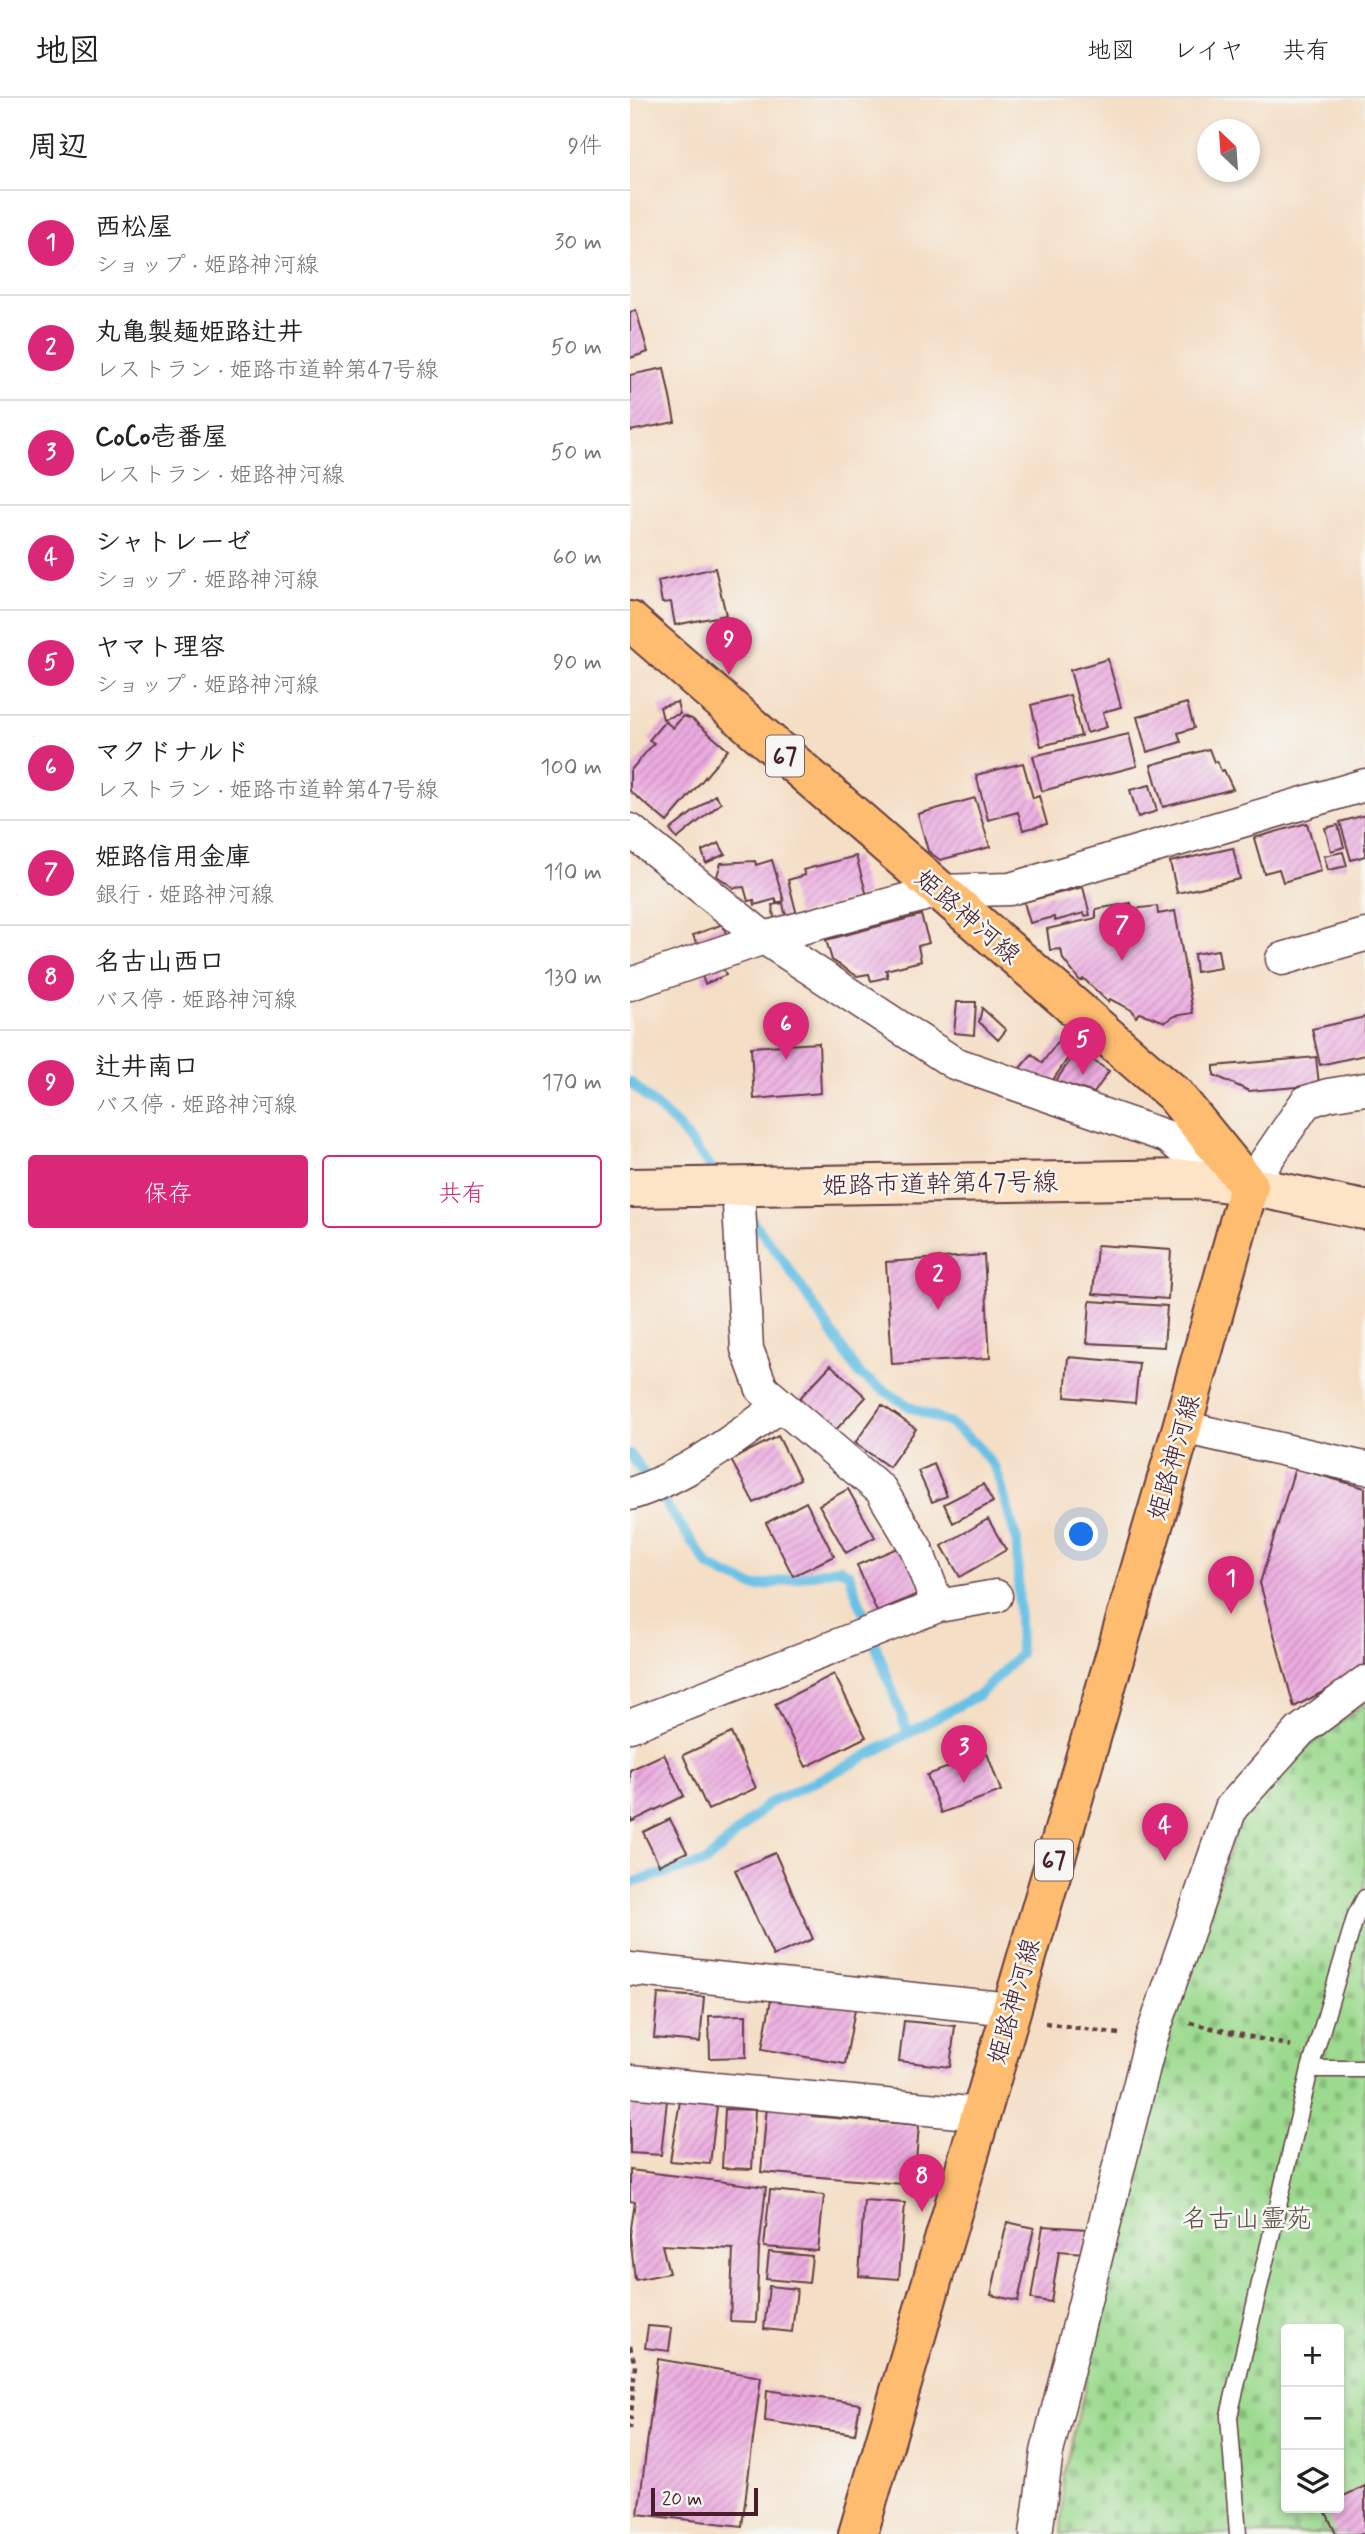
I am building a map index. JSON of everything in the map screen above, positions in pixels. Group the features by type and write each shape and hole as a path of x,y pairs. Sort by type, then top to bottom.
{"main road":[{"name":"姫路神河線","path":"630,621 1174,1094 1235,1183 1182,1427 858,2534"}],"street":[{"path":"630,984 764,938 939,891 1010,889 1365,785"},
{"path":"630,830 764,938 954,1063 1168,1137 1235,1183 1306,1102 1328,1095 1365,1089"},
{"path":"1282,959 1365,936"},
{"name":"姫路市道幹第47号線","path":"630,1188 1126,1180 1235,1183 1365,1210"},
{"path":"738,1187 747,1349 762,1389 881,1490 916,1548 938,1606"},
{"path":"630,1494 653,1487 734,1440 781,1405"},
{"path":"1182,1427 1365,1468"},
{"path":"630,1726 938,1606 996,1596"},
{"path":"1035,2534 1047,2452 1154,2028 1231,1808 1300,1731 1365,1682"},
{"path":"630,1969 1009,2013"},
{"path":"630,2081 980,2114"}],"lane":[{"path":"1238,2534 1229,2416 1315,2052 1356,1915 1365,1898"},
{"path":"1311,2069 1365,2069"}],"path":[{"path":"1009,2013 1154,2028 1173,2019 1315,2052"},
{"path":"630,2346 635,2365 630,2429"}],"green space":[{"name":"名古山霊苑","path":"1365,1703 1365,2534 1061,2534 1064,2475 1173,2019 1240,1818 1311,1745"}],"building":[{"path":"636,310 648,352 630,358 630,312"},
{"path":"664,368 675,422 630,431 630,375"},
{"path":"715,568 726,615 675,625 671,602 662,603 658,581"},
{"path":"1108,659 1121,707 1103,712 1107,727 1087,733 1070,670"},
{"path":"1070,695 1081,736 1041,746 1031,705"},
{"path":"677,702 680,714 663,719 660,707"},
{"path":"1187,703 1194,728 1178,733 1181,742 1147,752 1137,717"},
{"path":"683,716 692,719 728,750 667,822 630,791 630,771 654,743 649,740 665,721 673,728"},
{"path":"1129,734 1137,766 1042,791 1033,756"},
{"path":"1209,749 1214,762 1217,761 1221,771 1224,770 1233,789 1163,807 1151,765"},
{"path":"1023,763 1033,798 1039,796 1047,824 1023,830 1018,812 988,820 976,775"},
{"path":"1150,785 1157,811 1138,817 1130,790"},
{"path":"715,795 721,803 677,839 670,830"},
{"path":"975,798 990,847 940,860 928,851 918,814"},
{"path":"1365,815 1365,856 1351,860 1340,822"},
{"path":"1307,823 1321,871 1283,882 1279,869 1264,873 1254,838"},
{"path":"1338,825 1344,847 1331,851 1325,828"},
{"path":"719,843 725,854 706,863 702,851"},
{"path":"1233,848 1240,879 1177,893 1170,862"},
{"path":"1343,852 1347,866 1328,870 1324,856"},
{"path":"856,856 867,896 797,915 788,880 805,875 803,870"},
{"path":"772,860 784,901 776,903 776,899 755,905 754,900 748,901 744,887 734,888 717,876 721,863 755,861 756,865"},
{"path":"1083,887 1090,915 1085,916 1084,913 1055,921 1054,917 1030,923 1024,902"},
{"path":"783,903 787,923 775,923 772,905"},
{"path":"1131,903 1133,909 1157,906 1158,914 1175,911 1193,1013 1174,1016 1165,1022 1140,1013 1136,1017 1133,1011 1110,999 1108,1002 1084,979 1080,981 1063,959 1061,949 1050,950 1047,929 1096,918 1096,909"},
{"path":"921,915 929,943 918,946 921,961 886,970 888,977 871,981 869,974 857,976 832,960 826,940"},
{"path":"723,924 728,940 699,950 693,935"},
{"path":"1218,950 1221,968 1196,972 1194,954"},
{"path":"722,965 726,975 705,984 701,974"},
{"path":"957,1002 976,1002 974,1035 954,1033"},
{"path":"982,1008 1006,1030 998,1040 979,1022"},
{"path":"1365,1017 1365,1055 1320,1065 1312,1029"},
{"path":"1060,1039 1074,1049 1053,1080 1019,1069 1032,1054 1042,1063"},
{"path":"819,1043 821,1093 754,1099 751,1047"},
{"path":"1077,1050 1109,1071 1094,1093 1056,1081"},
{"path":"1316,1057 1319,1085 1249,1091 1214,1075 1214,1066"},
{"path":"1097,1245 1171,1250 1168,1299 1093,1294"},
{"path":"984,1255 990,1358 892,1364 886,1262"},
{"path":"1090,1301 1167,1306 1164,1347 1087,1343"},
{"path":"1068,1357 1139,1363 1135,1403 1065,1397"},
{"path":"831,1365 866,1397 833,1433 797,1401"},
{"path":"882,1405 916,1429 889,1467 855,1443"},
{"path":"778,1436 800,1479 754,1503 731,1460"},
{"path":"934,1464 947,1496 932,1502 918,1471"},
{"path":"1295,1468 1365,1488 1365,1670 1294,1707 1260,1583"},
{"path":"983,1484 993,1502 953,1523 944,1504"},
{"path":"848,1489 875,1537 846,1553 819,1505"},
{"path":"806,1502 834,1556 793,1576 766,1523"},
{"path":"988,1519 1006,1550 960,1577 942,1546"},
{"path":"902,1546 922,1592 877,1612 857,1565"},
{"path":"834,1674 866,1737 806,1767 775,1704"},
{"path":"731,1733 756,1788 708,1810 683,1755"},
{"path":"987,1753 1001,1791 941,1813 927,1775"},
{"path":"664,1754 684,1796 631,1822 630,1770"},
{"path":"670,1819 687,1852 659,1865 643,1832"},
{"path":"775,1853 813,1939 773,1956 735,1870"},
{"path":"658,1994 704,1997 700,2042 654,2038"},
{"path":"772,1994 855,2009 845,2064 762,2049"},
{"path":"746,2015 746,2057 710,2058 709,2016"},
{"path":"904,2021 955,2026 950,2067 899,2061"},
{"path":"630,2097 667,2100 661,2155 630,2153"},
{"path":"680,2101 717,2106 710,2164 670,2161"},
{"path":"767,2106 813,2109 812,2116 919,2125 914,2185 761,2172"},
{"path":"725,2109 755,2110 752,2169 722,2168"},
{"path":"630,2170 766,2187 759,2250 756,2322 730,2321 733,2249 662,2245 669,2273 635,2280 630,2235 635,2202 630,2201"},
{"path":"770,2190 824,2195 818,2251 764,2247"},
{"path":"864,2200 905,2203 899,2279 859,2276"},
{"path":"1007,2222 1034,2228 1018,2301 991,2295"},
{"path":"1043,2226 1087,2229 1085,2253 1059,2251 1051,2302 1031,2299"},
{"path":"769,2252 812,2256 809,2283 766,2279"},
{"path":"769,2286 797,2289 792,2332 764,2329"},
{"path":"648,2326 672,2328 669,2351 645,2348"},
{"path":"658,2359 761,2377 742,2526 638,2514"},
{"path":"767,2390 860,2404 855,2434 765,2421"},
{"path":"1365,2486 1365,2534 1336,2534 1326,2513 1344,2513 1344,2496"}],"waterway":[{"path":"630,1082 677,1125 717,1176"},
{"path":"630,1883 706,1862 769,1803 852,1764 980,1694 1020,1654 1017,1541 996,1469 976,1444 950,1423 912,1408 860,1375 781,1257 747,1214"},
{"path":"630,1454 709,1566 756,1587 840,1568 849,1574 908,1733"}],"place":[{"name":"辻井南口","path":"729,675"},
{"name":"姫路信用金庫","path":"1122,961"},
{"name":"マクドナルド","path":"786,1060"},
{"name":"ヤマト理容","path":"1083,1075"},
{"name":"丸亀製麺姫路辻井","path":"938,1310"},
{"name":"西松屋","path":"1231,1614"},
{"name":"CoCo壱番屋","path":"964,1783"},
{"name":"シャトレーゼ","path":"1165,1861"},
{"name":"名古山西口","path":"922,2212"}]}
